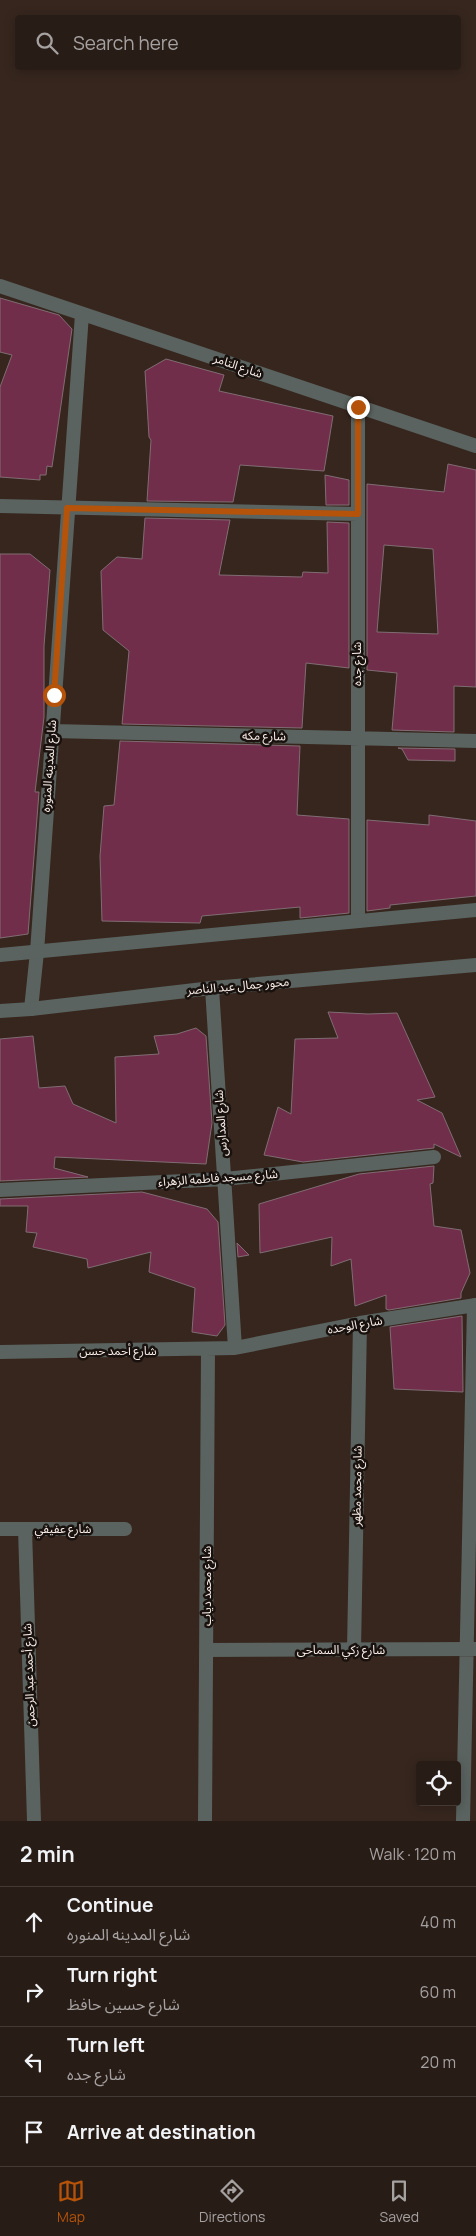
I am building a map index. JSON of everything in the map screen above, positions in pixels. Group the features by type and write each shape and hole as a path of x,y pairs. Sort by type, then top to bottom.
{"street":[{"name":"شارع التامر","path":"0,286 476,446"},
{"name":"شارع المدينه المنوره","path":"31,1009 37,952 82,314"},
{"name":"شارع جده","path":"358,407 358,921"},
{"path":"0,506 358,514"},
{"name":"شارع مكه","path":"52,731 476,741"},
{"path":"0,955 476,910"},
{"name":"محور جمال عبد الناصر","path":"0,1010 31,1009 212,988 476,965"},
{"name":"شارع المدارس","path":"212,988 235,1348"},
{"name":"شارع مسجد فاطمه الزهراء","path":"0,1190 225,1179 434,1158"},
{"path":"463,1821 471,1649 475,1305"},
{"name":"شارع الوحده","path":"235,1348 360,1323 475,1305"},
{"name":"شارع محمد مظهر","path":"354,1650 360,1323"},
{"name":"شارع أحمد حسن","path":"0,1352 208,1350 235,1348"},
{"name":"شارع محمد دياب","path":"205,1821 208,1350"},
{"name":"شارع عفيفي","path":"0,1529 125,1529"},
{"name":"شارع أحمد عبد الرحمن","path":"25,1529 34,1821"},
{"name":"شارع زكي السماحى","path":"206,1650 471,1649"}],"building":[{"path":"0,298 59,315 72,329 52,467 47,466 46,475 40,475 40,480 0,477 0,387 12,355 0,352"},
{"path":"166,359 224,375 219,391 333,416 324,471 240,465 233,502 147,501 151,440 149,437 145,371"},
{"path":"448,464 476,470 476,687 454,686 454,732 392,730 397,673 367,670 367,484 444,492","holes":["384,545 433,549 438,634 377,632"]},
{"path":"325,475 349,480 349,505 326,505"},
{"path":"145,518 230,520 219,575 302,577 303,572 328,573 327,522 349,523 349,668 306,663 302,728 122,724 129,651 103,630 101,571 117,557 142,559"},
{"path":"0,554 30,554 50,570 44,646 44,717 35,792 39,792 28,934 0,938"},
{"path":"120,741 300,746 297,815 349,819 349,913 300,918 300,907 202,916 200,923 102,921 100,856 104,806 114,805"},
{"path":"398,748 455,749 455,761 408,760 402,749"},
{"path":"429,815 476,821 476,896 390,905 390,908 367,911 367,820 429,825"},
{"path":"328,1012 397,1013 435,1097 417,1100 442,1113 461,1157 434,1144 434,1148 303,1162 264,1155 278,1107 291,1114 295,1039 338,1038"},
{"path":"196,1028 206,1036 212,1123 206,1164 55,1157 54,1168 88,1177 0,1181 0,1039 33,1036 39,1088 65,1086 73,1104 116,1123 115,1057 159,1054 154,1036 177,1034"},
{"path":"434,1166 433,1183 430,1184 434,1226 461,1230 470,1273 461,1293 461,1298 389,1310 386,1309 386,1295 355,1306 351,1259 331,1266 332,1237 260,1253 259,1204 359,1174"},
{"path":"142,1192 207,1209 218,1222 225,1325 217,1336 192,1332 195,1288 149,1272 151,1252 88,1268 87,1259 33,1247 37,1233 26,1232 28,1206 0,1206 0,1199"},
{"path":"237,1243 249,1255 238,1257"},
{"path":"462,1316 463,1392 394,1389 390,1327"}],"route":[{"path":"54,695 67,508 358,514 358,407"}]}
